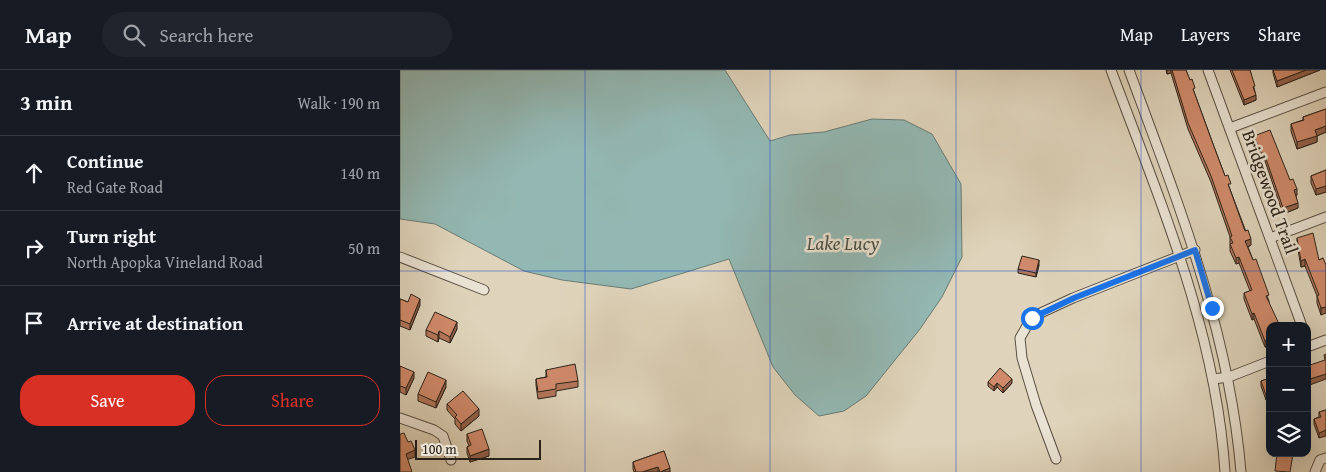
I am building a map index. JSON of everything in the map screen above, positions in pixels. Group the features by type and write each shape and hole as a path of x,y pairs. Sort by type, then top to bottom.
{"street":[{"path":"1111,70 1180,256 1199,316 1213,379 1225,472"},
{"path":"1129,70 1195,250 1229,377 1241,472"},
{"name":"Bridgewood Trail","path":"1208,70 1301,322"},
{"path":"1230,128 1326,92"},
{"path":"1270,238 1326,217"},
{"path":"1056,459 1036,405 1022,358 1020,338 1032,318 1074,298 1195,250"},
{"path":"400,258 484,290"},
{"path":"1311,344 1326,340"},
{"path":"1213,379 1229,377 1266,363"},
{"path":"400,418 434,430 443,436 451,460"},
{"path":"1315,472 1320,460 1326,458"}],"water":[{"name":"Lake Lucy","path":"400,70 725,70 770,141 790,135 824,132 872,119 904,120 932,134 961,184 962,257 942,297 920,329 866,396 844,411 819,416 795,395 773,367 729,259 631,289 562,280 524,271 435,224 400,219"}],"building":[{"path":"1172,70 1186,70 1190,80 1192,79 1195,88 1193,89 1225,176 1228,175 1231,184 1228,184 1245,231 1248,230 1251,239 1245,241 1253,260 1256,259 1269,295 1266,296 1278,322 1266,322 1265,341 1244,293 1252,290 1239,257 1236,258 1230,244 1233,243 1230,237 1232,236 1211,176 1188,123"},
{"path":"1232,70 1250,70 1256,95 1244,100"},
{"path":"1273,70 1306,70 1277,81"},
{"path":"1326,109 1326,126 1315,130 1317,136 1297,142 1291,124 1304,120 1303,117"},
{"path":"1270,130 1290,180 1293,179 1297,189 1294,190 1298,203 1283,208 1264,153 1261,153 1254,136"},
{"path":"1326,170 1326,186 1316,189 1311,176"},
{"path":"1313,233 1319,260 1323,258 1326,265 1326,307 1321,308 1317,296 1319,295 1305,259 1301,261 1297,238"},
{"path":"1022,256 1039,260 1036,273 1018,269"},
{"path":"411,294 420,299 410,324 400,320 400,299 408,302"},
{"path":"435,312 457,322 450,337 439,331 438,335 426,330"},
{"path":"1326,354 1326,374 1311,379 1311,365 1325,360 1324,355"},
{"path":"575,364 578,381 556,384 556,389 538,392 536,379 547,377 546,370"},
{"path":"400,366 414,372 406,388 400,386"},
{"path":"1000,368 1012,379 1003,388 997,383 994,387 988,382"},
{"path":"428,372 446,380 436,402 418,394"},
{"path":"1266,379 1266,395 1261,381"},
{"path":"463,391 479,409 461,424 455,417 457,415 447,404"},
{"path":"1326,410 1326,430 1319,433 1314,419 1321,417 1319,412"},
{"path":"482,429 489,449 470,456 467,447 471,445 467,434"},
{"path":"404,433 408,442 411,441 415,450 406,454 412,472 400,472 400,434"},
{"path":"664,451 670,468 660,472 658,467 636,472 633,462"},
{"path":"1277,457 1292,457 1290,472 1275,471"}],"route":[{"path":"1032,318 1074,298 1195,250 1212,308"}]}
